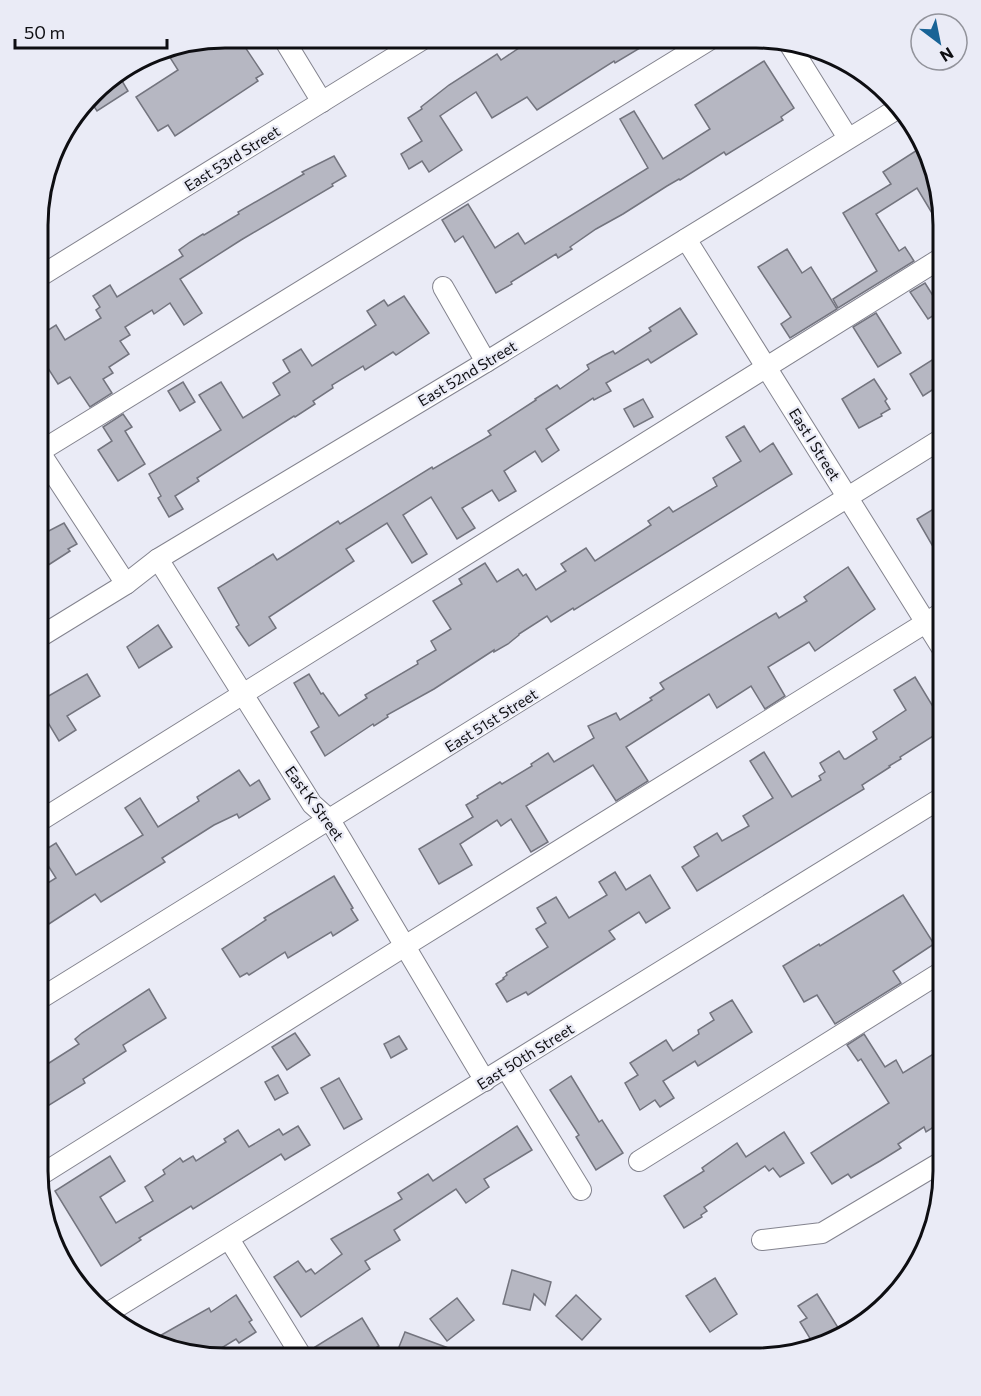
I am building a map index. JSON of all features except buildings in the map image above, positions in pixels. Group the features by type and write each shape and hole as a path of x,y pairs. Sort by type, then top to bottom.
{"street":[{"path":"289,48 322,102"},
{"name":"East 53rd Street","path":"48,271 409,48"},
{"path":"48,446 696,48"},
{"path":"795,53 848,138"},
{"name":"East 52nd Street","path":"48,632 126,584 158,559 486,362 892,112"},
{"name":"East I Street","path":"686,239 848,497 933,615"},
{"path":"48,816 933,264"},
{"path":"443,287 486,362"},
{"name":"East 51st Street","path":"48,994 933,444"},
{"path":"48,466 126,584"},
{"name":"East K Street","path":"158,559 312,804 330,820 485,1081"},
{"path":"48,1170 933,619"},
{"name":"East 50th Street","path":"115,1309 933,803"},
{"path":"639,1161 933,977"},
{"path":"507,1068 581,1190"},
{"path":"762,1240 822,1233 933,1167"},
{"path":"229,1239 297,1348"}]}
